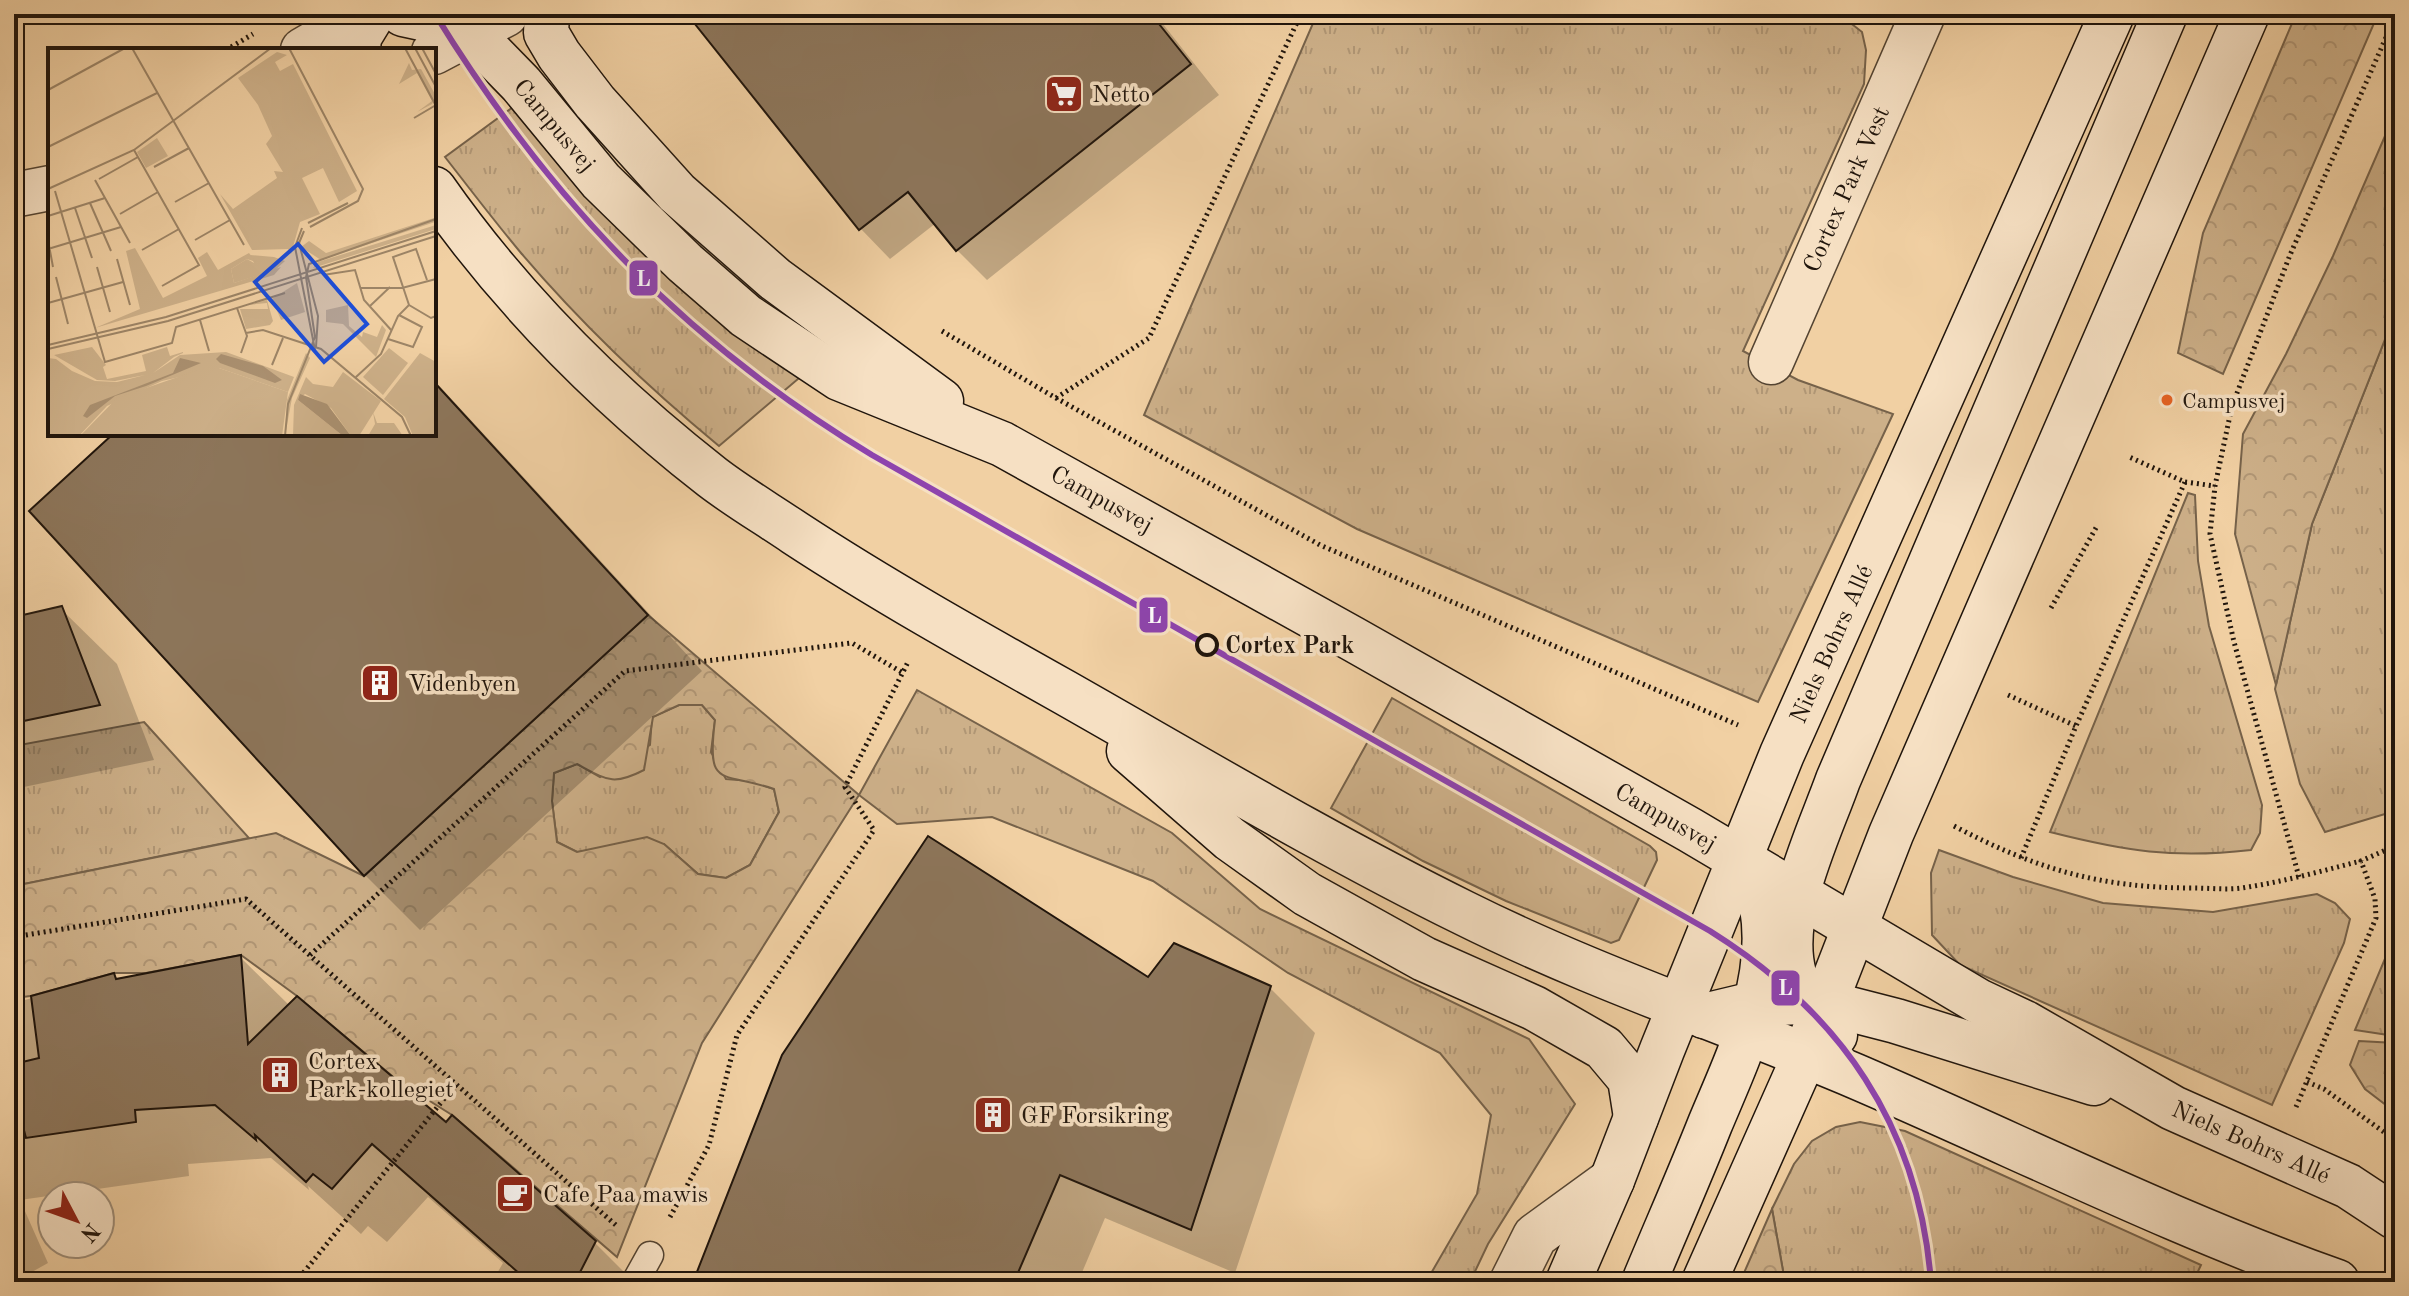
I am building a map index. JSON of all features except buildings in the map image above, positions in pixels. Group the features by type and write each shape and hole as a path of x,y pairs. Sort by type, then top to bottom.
{"street":[{"path":"450,44 506,14"},
{"path":"547,14 546,33 595,102 657,172 715,228 826,318 1002,444"},
{"name":"Niels Bohrs Allé","path":"1568,1282 1612,1180 1662,1050 1692,1010 1739,859 1789,739 2112,14"},
{"path":"2165,14 1838,780 1797,894 1789,948 1795,977 1815,1020 1929,1108 2281,1269 2337,1282"},
{"path":"1704,1282 1855,928 1891,834 2247,14"},
{"name":"Cortex Park Vest","path":"1771,362 1920,15"},
{"path":"308,48 371,21"},
{"name":"Campusvej","path":"371,21 440,22 450,44 501,61 575,151 645,225 746,316 839,378 1002,444 1340,631 1855,928"},
{"path":"14,195 48,188"},
{"path":"436,192 496,271 544,326 715,480 874,585 931,618 1251,798 1464,913 1555,955 1692,1010 1751,1018 1896,1021 2173,1108"},
{"path":"1057,689 1230,839 1307,894 1424,959 1534,1008 1604,1048 1630,1079 1636,1117"},
{"path":"1644,1282 1751,1018 1761,967 1764,921 1759,887 1739,859"},
{"name":"Niels Bohrs Allé","path":"1855,928 1978,1001 2025,1023 2173,1108 2348,1186 2395,1217"},
{"path":"1512,1282 1535,1236 1612,1180"}],"lane":[{"path":"635,1282 650,1255"}],"path":[{"path":"1056,398 1149,338 1301,14"},
{"path":"2299,877 2234,642 2210,534 2215,486 2237,392 2290,255 2395,17"},
{"path":"937,328 1320,545 1739,725"},
{"path":"2127,456 2185,482 2215,486"},
{"path":"2021,858 2185,482"},
{"path":"2045,616 2097,526"},
{"path":"14,937 246,899 650,1255 709,1145 737,1035 874,830 845,787 931,618"},
{"path":"310,955 625,671 852,643 903,673"},
{"path":"2000,692 2076,726"},
{"path":"1954,826 2021,858 2060,872 2105,883 2171,888 2240,888 2299,877 2361,861 2395,846"},
{"path":"2273,1152 2307,1082 2376,918 2375,899 2361,861"},
{"path":"2307,1082 2324,1089 2395,1140"},
{"path":"296,1282 456,1084"}],"green space":[{"path":"1317,14 1839,14 1862,32 1866,50 1864,84 1743,351 1798,380 1893,414 1758,702 1357,529 1144,415"},
{"path":"2296,14 2378,14 2223,374 2178,353 2203,233"},
{"path":"513,107 805,373 719,446 641,378 567,304 521,253 445,157"},
{"path":"2395,113 2395,314 2312,524 2276,685 2235,534 2243,434 2333,256"},
{"path":"2395,314 2395,811 2325,832 2300,784 2275,689 2312,524"},
{"path":"2188,493 2195,495 2198,561 2209,626 2262,805 2260,833 2251,850 2197,854 2149,852 2050,832"},
{"path":"648,615 859,795 702,1043 617,1257 452,1115 398,1081 297,996 241,955 146,973 114,973 14,998 14,886 276,833 364,876","holes":["679,705 702,705 715,720 713,758 721,774 774,789 779,812 750,865 726,878 698,874 664,844 647,837 577,852 557,842 552,801 554,773 577,764 610,779 625,778 644,770 653,717"]},
{"path":"917,690 1172,833 1260,909 1529,1039 1575,1104 1488,1244 1470,1282 1426,1282 1477,1194 1491,1115 1440,1053 1288,973 1153,881 992,817 897,824 859,795"},
{"path":"1392,698 1656,852 1657,860 1619,940 1611,943 1506,901 1423,861 1331,808"},
{"path":"679,705 702,705 715,720 711,752 726,779 751,781 774,789 779,812 750,865 726,878 698,874 664,844 577,852 557,842 552,801 554,773 577,764 600,777 650,745 652,717"},
{"path":"144,722 249,838 14,886 14,746"},
{"path":"1939,850 2013,877 2103,903 2213,912 2317,894 2335,903 2350,919 2344,943 2272,1105 1960,965 1932,935 1931,873"},
{"path":"2395,935 2395,1036 2355,1030"},
{"path":"2359,1041 2395,1043 2395,1112 2365,1089 2350,1065"},
{"path":"1860,1122 1905,1131 2201,1265 2193,1282 1785,1282 1772,1209 1794,1164 1812,1141 1836,1127"},
{"path":"1772,1209 1785,1282 1740,1282"}],"transit line":[{"name":"L","path":"435,14 525,146 574,206 626,262 681,315 804,411 872,455 1710,931 1757,963 1798,998 1834,1037 1865,1079 1890,1124 1910,1173 1923,1225 1931,1282"}],"place":[{"name":"Netto","path":"1064,94"},
{"name":"Campusvej","path":"2167,400"},
{"name":"Cortex Park","path":"1207,645"},
{"name":"Videnbyen","path":"380,683"},
{"name":"Cortex Park-kollegiet","path":"280,1075"},
{"name":"GF Forsikring","path":"993,1115"},
{"name":"Cafe Paa mawis","path":"515,1194"}]}
